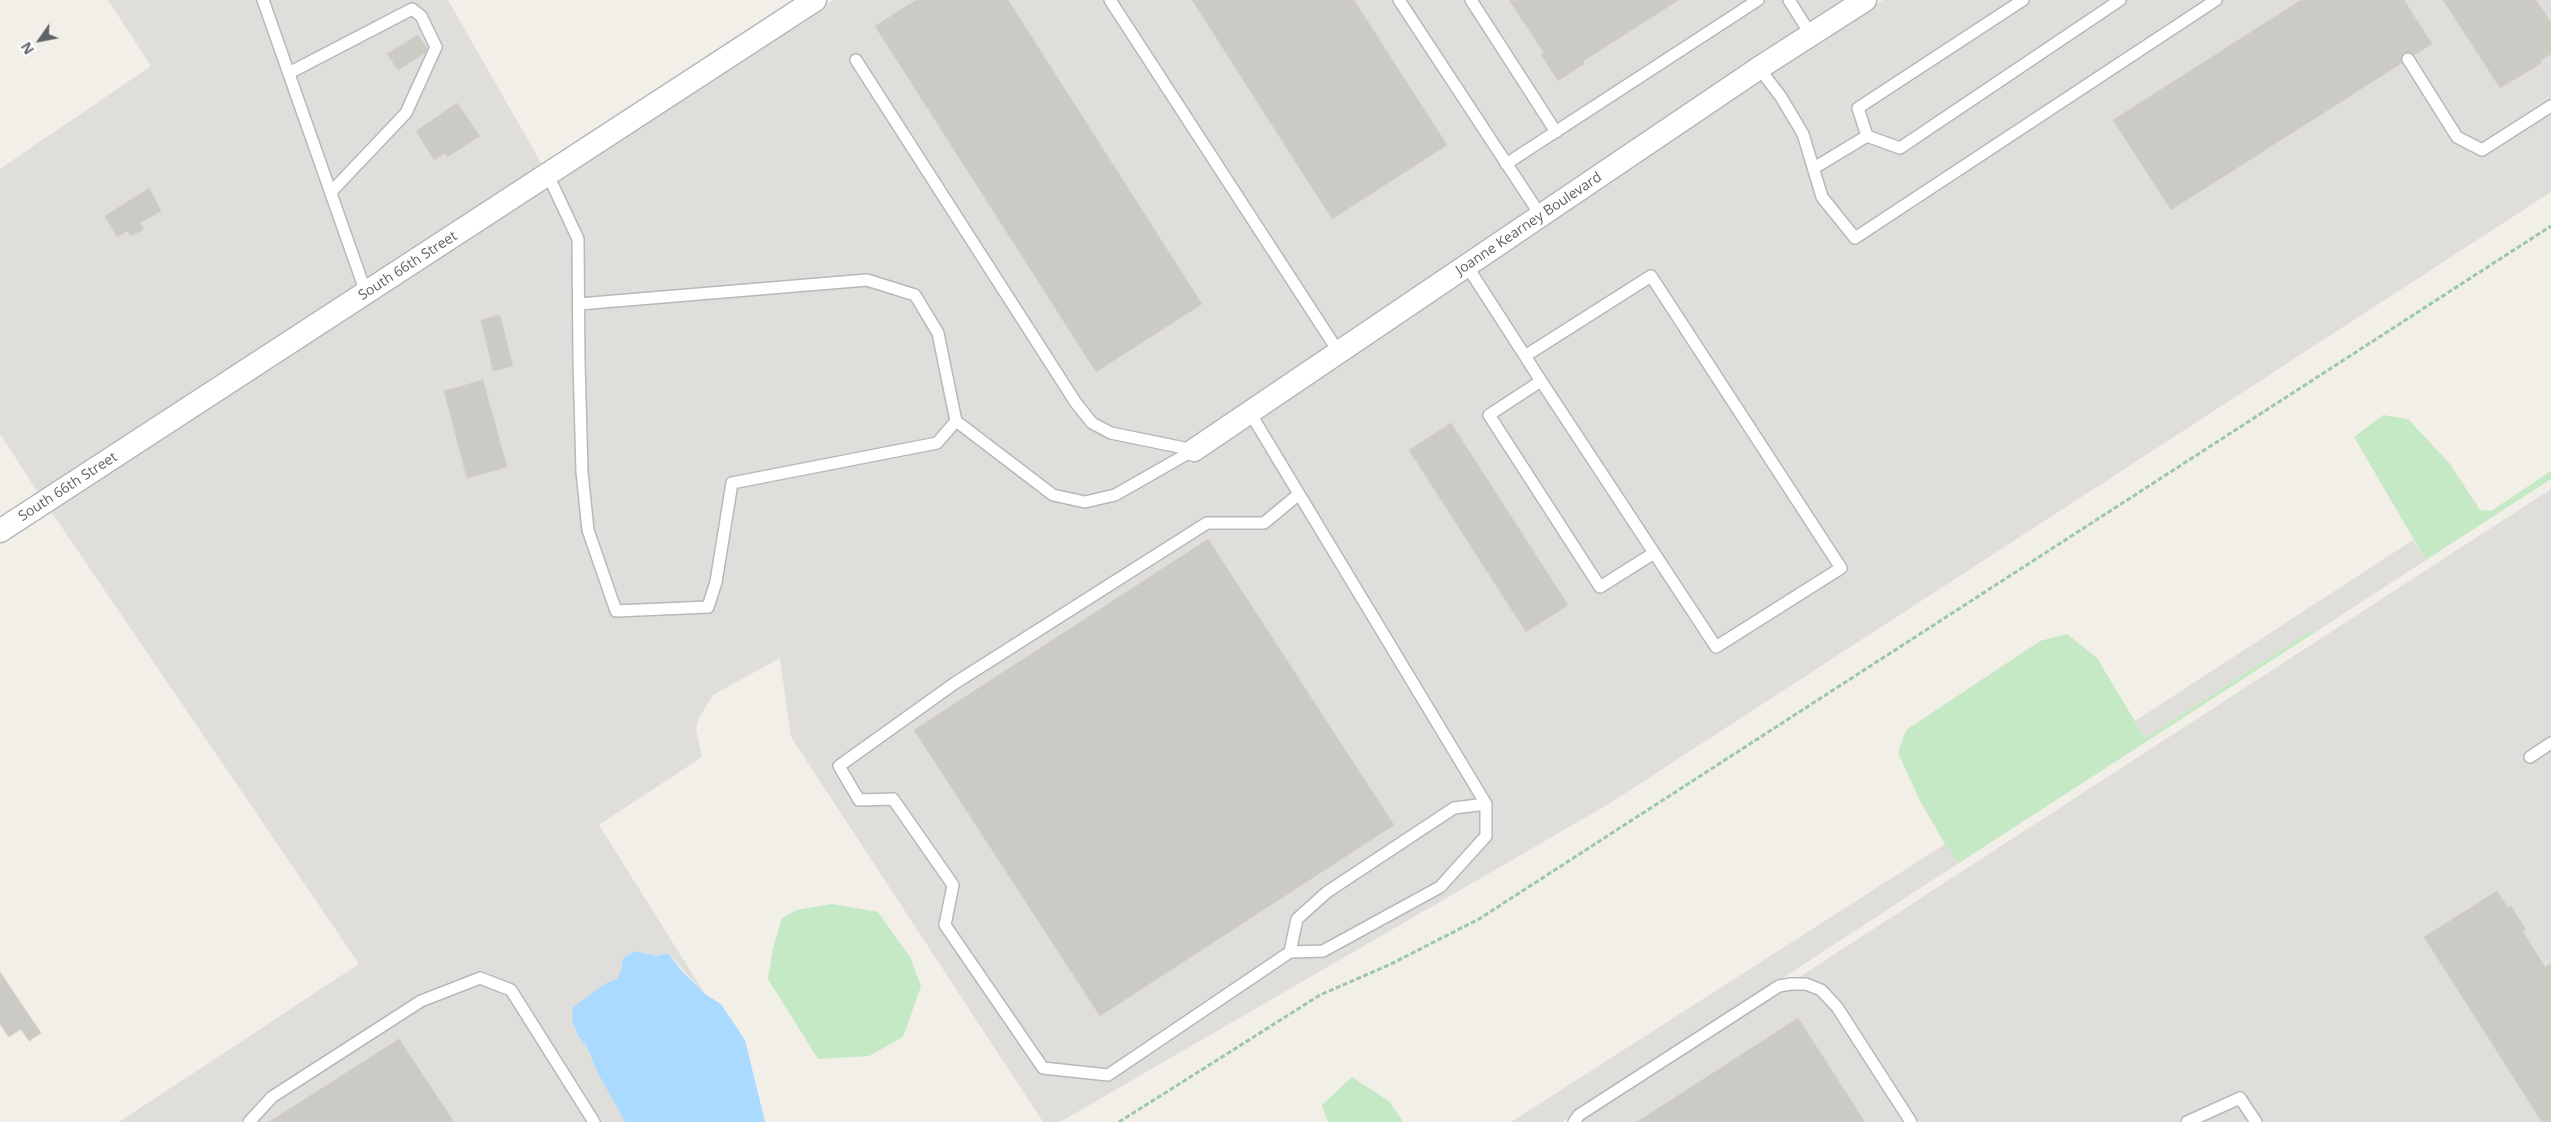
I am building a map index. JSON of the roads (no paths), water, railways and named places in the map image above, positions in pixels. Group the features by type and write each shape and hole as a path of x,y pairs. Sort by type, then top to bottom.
{"street":[{"name":"South 66th Street","path":"0,531 815,0"},
{"name":"Joanne Kearney Boulevard","path":"1194,450 1248,411 1467,266 1758,68 1865,0"}],"lane":[{"path":"264,0 366,293"},
{"path":"1110,0 1338,352"},
{"path":"1399,0 1541,216"},
{"path":"1471,0 1556,132"},
{"path":"1506,164 1758,0"},
{"path":"1789,0 1811,35"},
{"path":"1866,136 1858,108 2023,0"},
{"path":"1866,136 1900,148 2120,0"},
{"path":"1758,68 1781,97 1803,134 1822,197 1855,238 2216,0"},
{"path":"289,72 412,9 421,16 436,47 406,113 331,192"},
{"path":"2408,59 2457,136 2482,150 2551,106"},
{"path":"856,60 1076,403 1092,423 1110,433 1194,450"},
{"path":"1814,168 1866,136"},
{"path":"548,175 578,239 582,472 588,530 616,612 708,607 716,582 732,484 937,443 956,421"},
{"path":"1467,266 1541,381 1716,647 1841,568 1651,276 1525,356"},
{"path":"579,304 867,280 916,295 938,333 956,421 1054,495 1085,502 1115,495 1194,450"},
{"path":"1541,381 1489,415 1600,587 1654,552"},
{"path":"1248,411 1299,494 1486,804 1486,836 1440,887 1323,951 1290,952 1108,1075 1043,1068 946,925 953,885 894,799 859,800 839,766 956,684 1207,523 1264,523 1299,494"},
{"path":"2530,756 2551,743"},
{"path":"1290,952 1297,920 1327,892 1454,808 1486,804"},
{"path":"249,1122 272,1098 421,1001 480,978 511,990 594,1122"},
{"path":"1574,1122 1579,1115 1779,986 1791,984 1806,984 1821,990 1837,1007 1911,1122"},
{"path":"2187,1122 2240,1098 2256,1122"}],"water":[{"path":"635,951 657,956 668,953 681,970 705,994 721,1004 745,1040 765,1122 625,1122 597,1072 587,1047 578,1036 572,1020 573,1007 606,983 617,979 623,958"}]}
